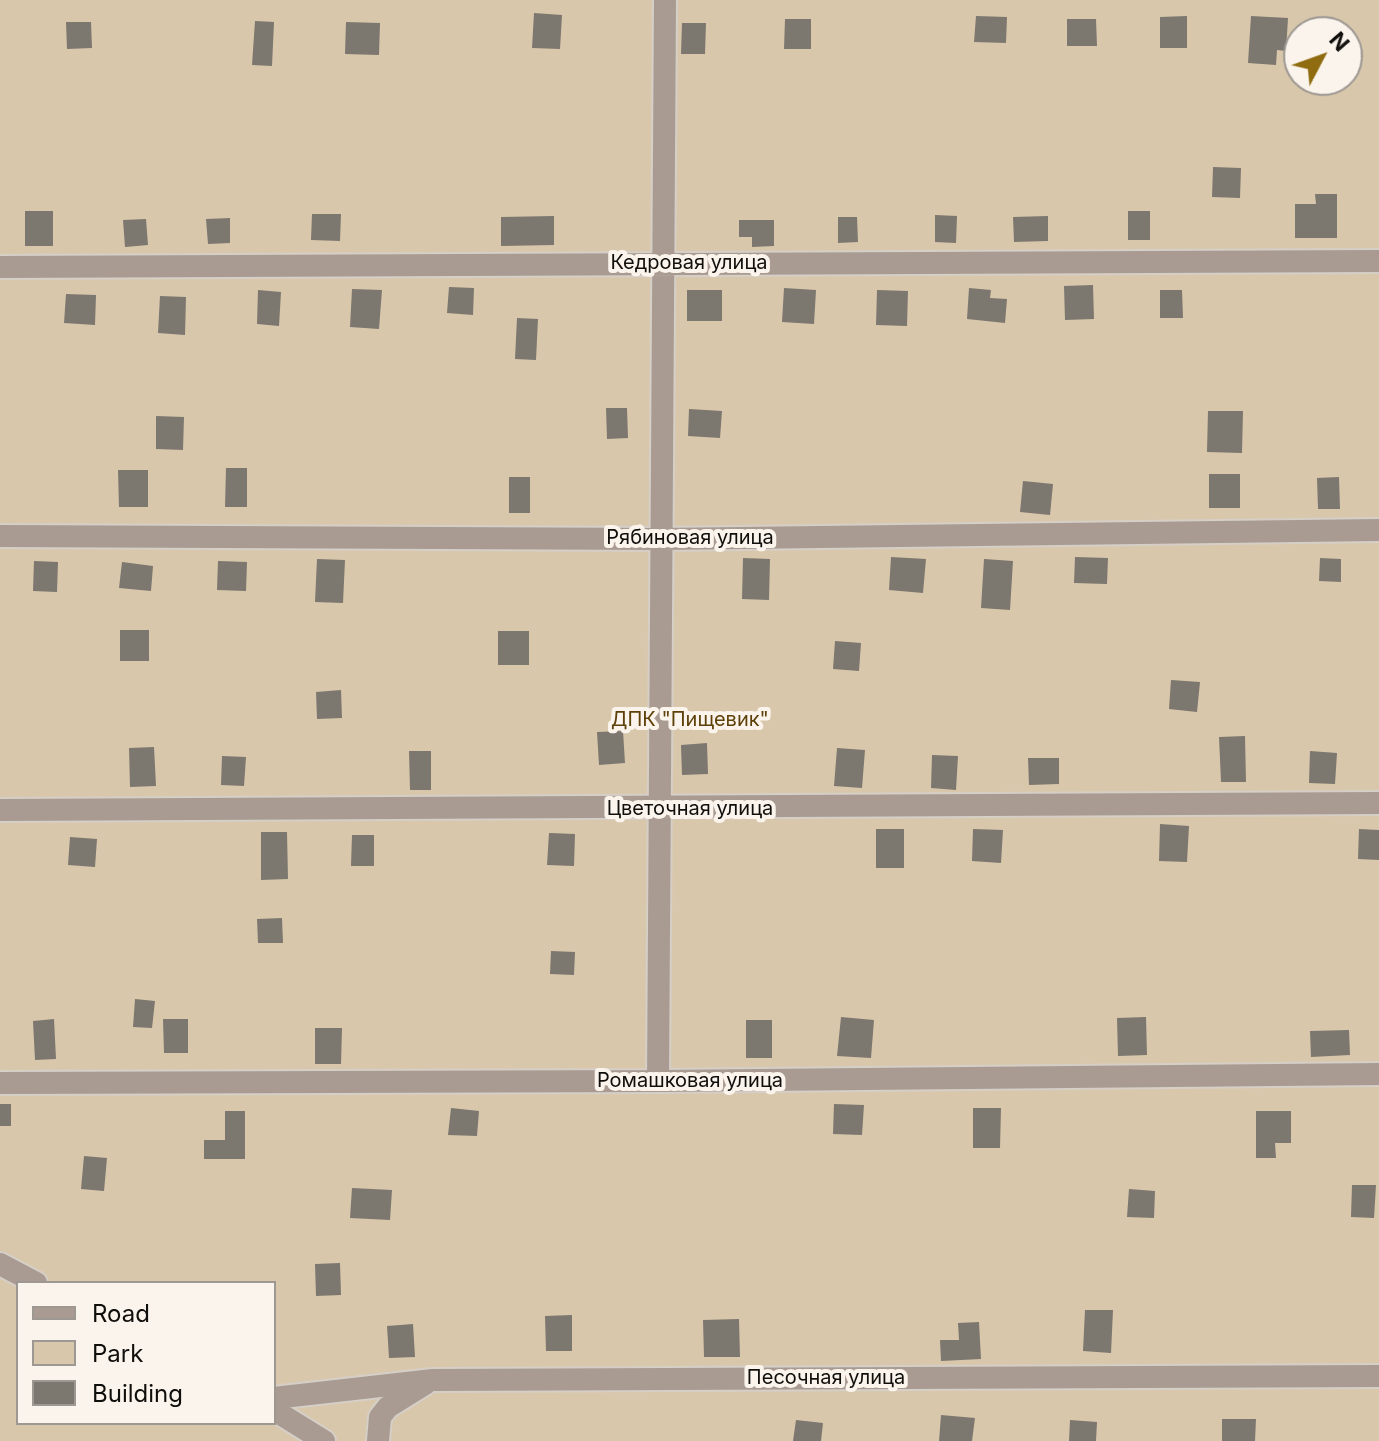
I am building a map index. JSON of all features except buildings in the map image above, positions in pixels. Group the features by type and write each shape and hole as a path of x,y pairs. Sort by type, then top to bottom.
{"street":[{"path":"658,1081 665,0"},
{"name":"Кедровая улица","path":"0,267 1379,261"},
{"name":"Рябиновая улица","path":"0,536 660,539 1379,530"},
{"name":"Цветочная улица","path":"0,810 1379,803"},
{"name":"Ромашковая улица","path":"0,1083 1379,1074"},
{"path":"0,1264 32,1281"},
{"name":"Песочная улица","path":"276,1398 433,1380 1379,1376"},
{"path":"378,1441 380,1417 388,1407 433,1380"},
{"path":"276,1411 324,1441"}],"green space":[{"name":"ДПК \"Пищевик\"","path":"0,0 1379,0 1379,1441 0,1441"}]}
